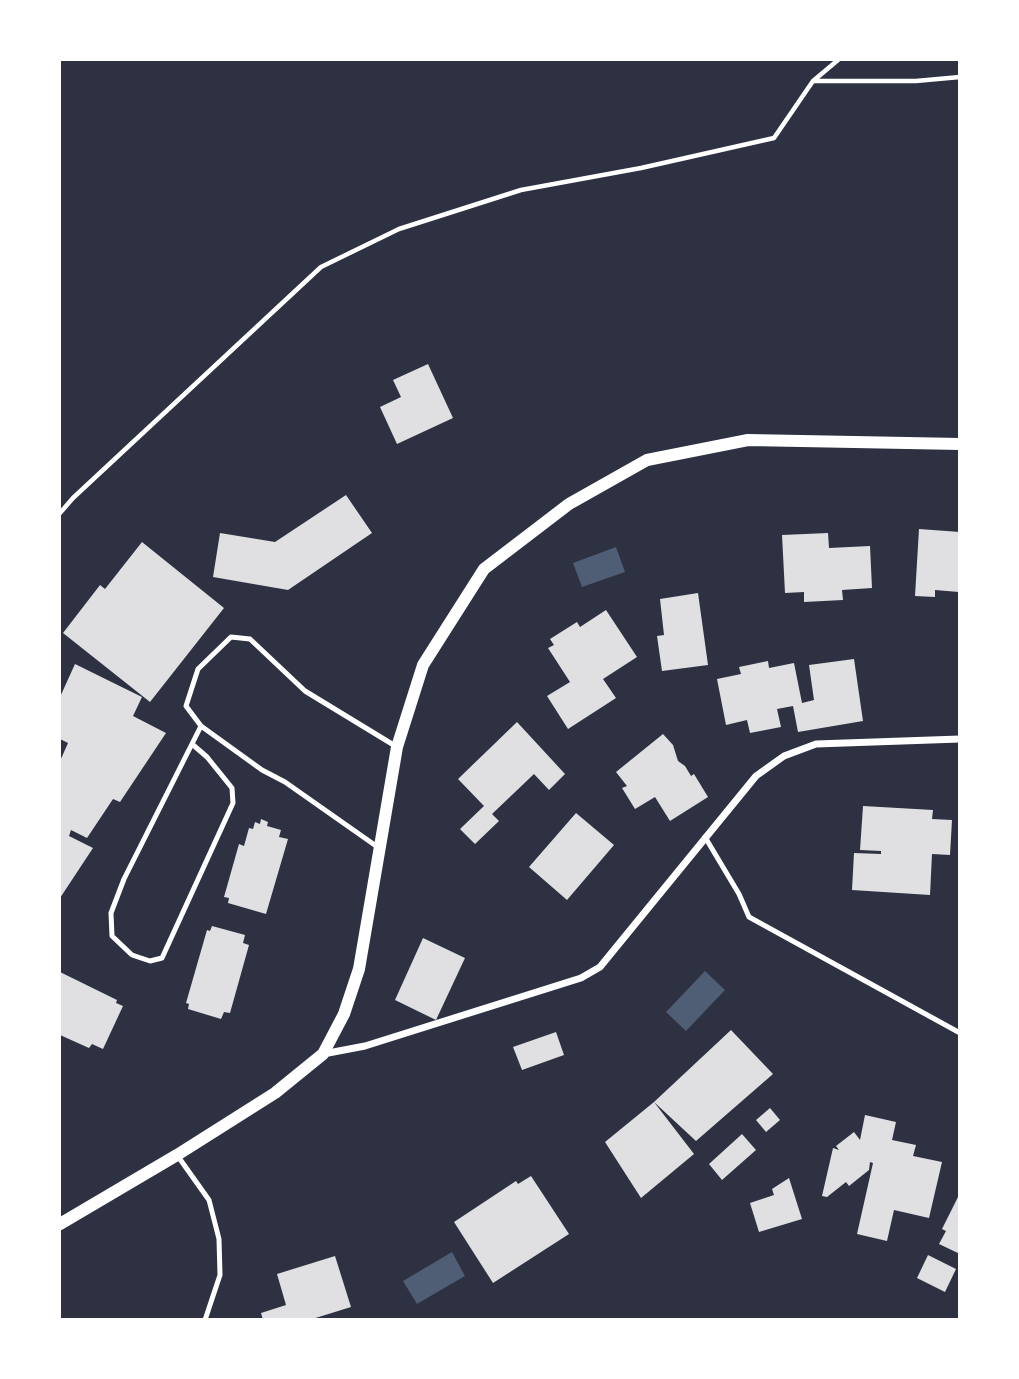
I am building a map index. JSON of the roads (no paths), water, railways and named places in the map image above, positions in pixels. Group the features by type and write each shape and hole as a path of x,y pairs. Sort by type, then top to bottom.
{"street":[{"path":"60,1224 275,1093 323,1054 344,1014 359,970 397,747 424,665 484,569 569,504 647,460 748,440 960,444"},
{"path":"323,1054 377,1042 580,978 600,967 756,776 784,756 816,744 960,739"}],"lane":[{"path":"379,848 201,726 186,706 198,669 232,637 250,639 305,691 397,747"},
{"path":"192,744 207,757 232,788 233,803 162,958 150,961 132,955 112,936 111,913 124,879 201,726"},
{"path":"705,837 739,894 749,917 960,1033"},
{"path":"177,1155 209,1200 219,1239 220,1275 205,1320"}],"water":[{"path":"616,547 625,572 582,587 573,563"},
{"path":"705,971 725,990 686,1031 666,1012"},
{"path":"452,1252 465,1276 417,1304 403,1281"}]}
